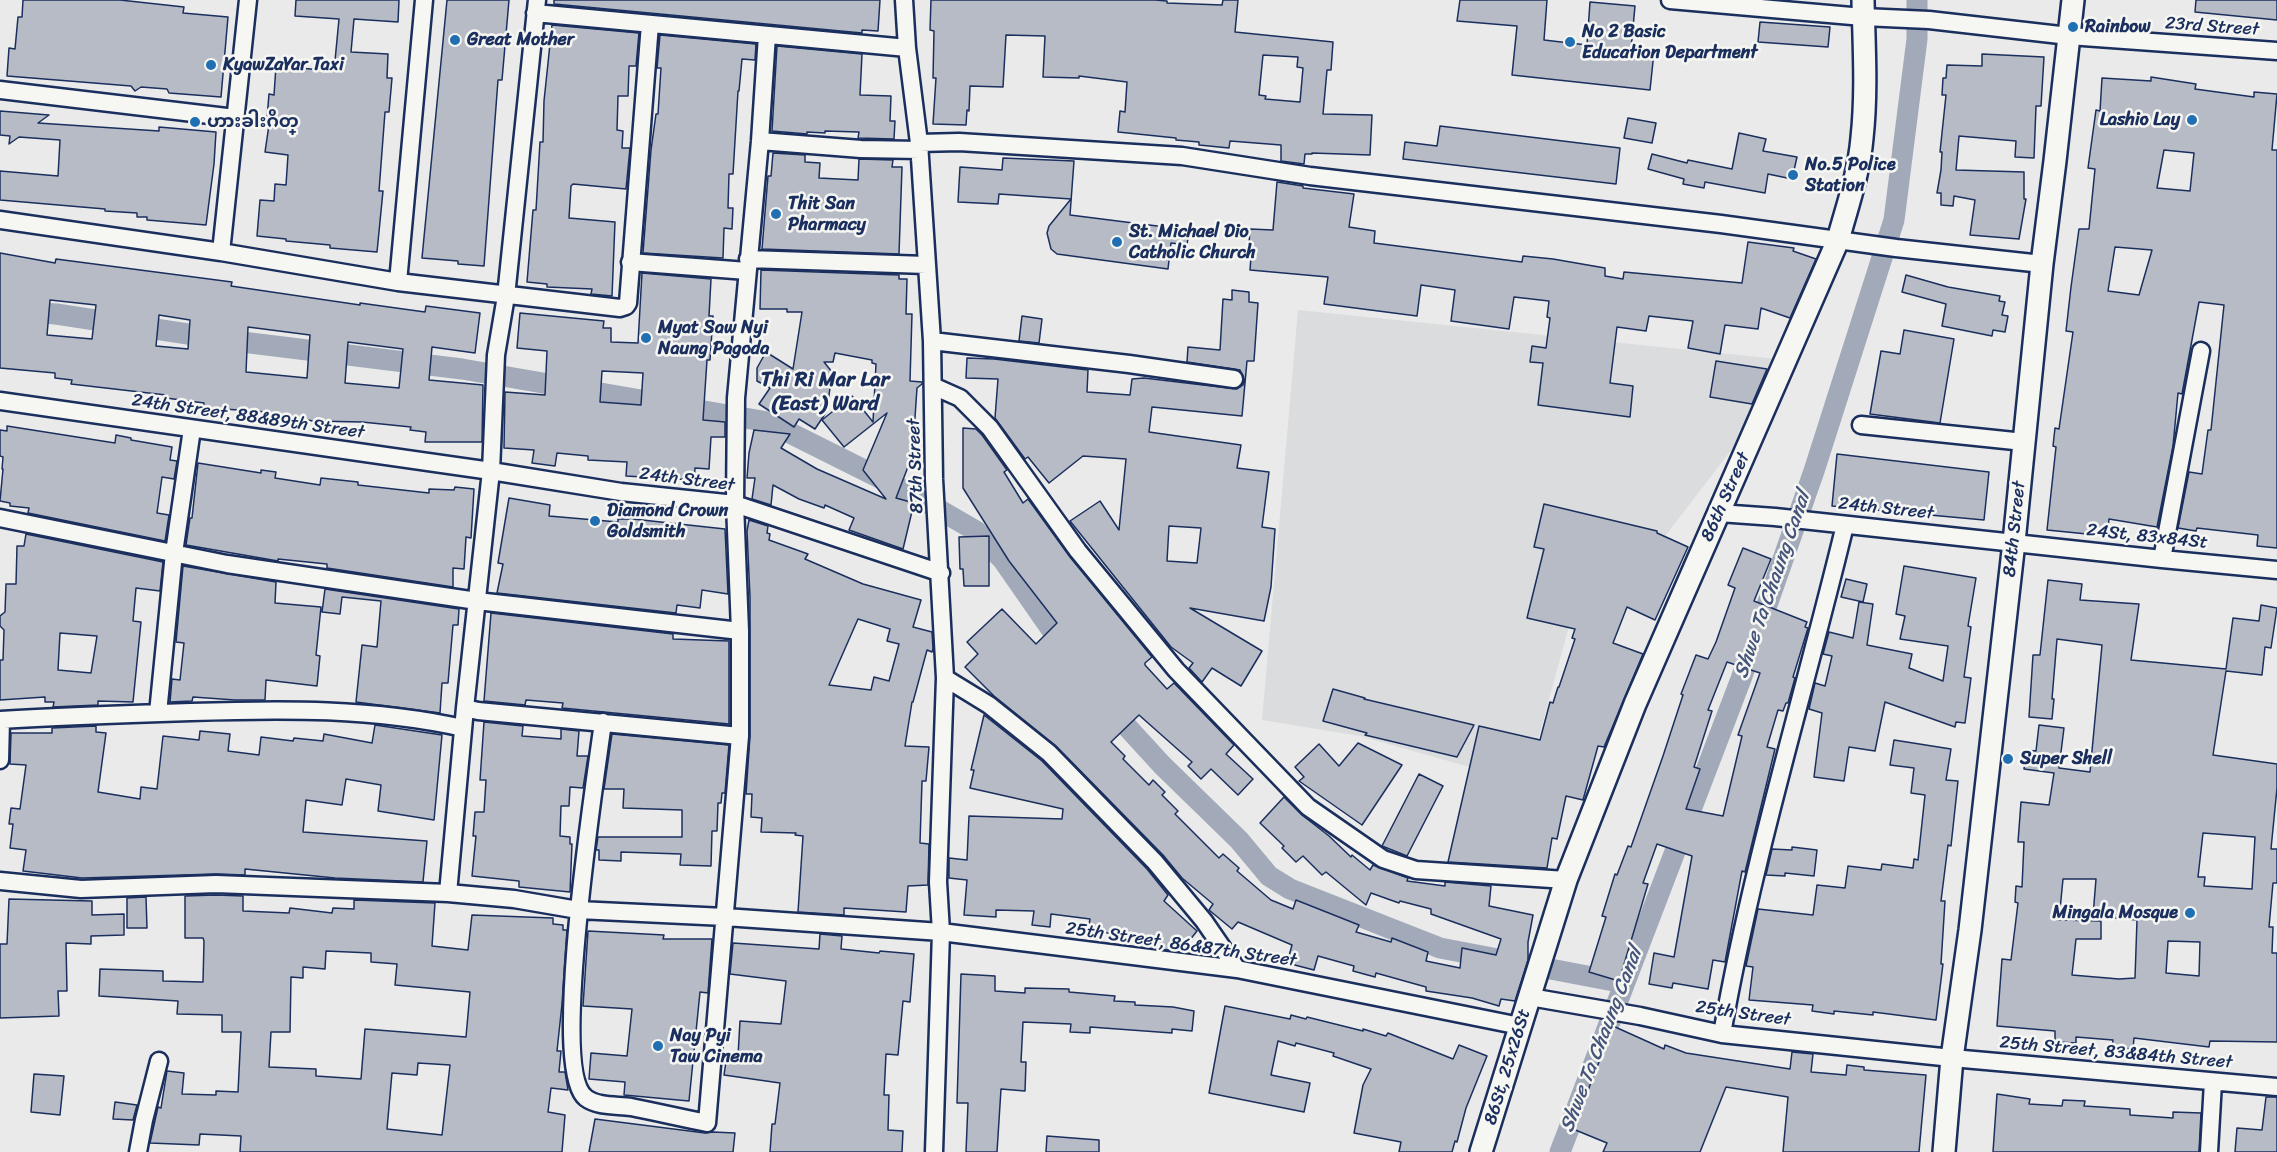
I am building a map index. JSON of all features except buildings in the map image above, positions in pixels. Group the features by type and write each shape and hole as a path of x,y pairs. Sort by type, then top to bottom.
{"street":[{"path":"221,252 248,0"},
{"path":"398,282 424,0"},
{"name":"87th Street","path":"904,0 907,48 919,147 932,341 934,479 941,573 945,678 938,882 941,933 934,1152"},
{"name":"23rd Street","path":"1670,0 1863,9 1903,19 2069,36 2277,51"},
{"name":"84th Street","path":"1944,1152 1952,1058 1970,930 2073,0"},
{"path":"448,893 465,708 491,471 496,355 506,296 536,6 650,24 907,48"},
{"name":"86th Street","path":"1532,990 1566,880 1635,704 1838,240 1858,168 1862,138 1865,90 1863,9"},
{"path":"0,220 221,252 398,282 620,308 628,303 650,24"},
{"path":"603,722 578,910 572,1015 575,1076 582,1093 596,1103 707,1123 740,736 740,631 735,504 736,398 760,141 767,35"},
{"path":"0,90 235,118"},
{"path":"760,141 861,149 919,147 959,142 1182,156 1310,176 1721,224 1896,249 2042,264"},
{"path":"630,262 747,265 926,265"},
{"path":"932,341 1234,379"},
{"path":"2162,559 2200,351"},
{"path":"933,386 960,398 990,428 1078,551 1176,670 1308,807 1383,859 1400,866 1416,870 1566,880"},
{"name":"24th Street, 88&89th Street","path":"0,401 491,471"},
{"path":"1861,425 2024,442"},
{"path":"158,713 174,553 192,429"},
{"name":"24th Street","path":"491,471 621,492 735,504 941,573"},
{"name":"24th Street","path":"1719,513 2014,542"},
{"path":"0,518 227,564 477,602 740,631"},
{"path":"1722,1034 1736,952 1845,525"},
{"name":"24St, 83x84St","path":"2014,542 2277,570"},
{"path":"945,678 989,705 1049,753 1155,862 1204,921 1237,969"},
{"path":"465,708 740,736"},
{"path":"0,759 0,720 289,709 358,711 420,719 463,728"},
{"name":"25th Street, 86&87th Street","path":"0,882 81,889 216,884 448,893 514,899 578,910 725,917 941,933 1237,969 1520,1026"},
{"name":"25th Street","path":"1532,990 1584,1006 1722,1034 1952,1058"},
{"name":"86St, 25x26St","path":"1481,1152 1532,990"},
{"name":"25th Street, 83&84th Street","path":"1952,1058 2277,1087"},
{"path":"138,1152 159,1061"},
{"path":"2209,1152 2213,1082"}],"shaded area":[{"path":"1298,310 1778,359 1761,411 1666,535 1633,608 1579,590 1526,783 1360,736 1262,720"}],"waterway":[{"name":"Shwe Ta Chaung Canal","path":"1560,1152 1741,679 1814,471 1894,220 1917,39 1917,0"},
{"path":"0,310 56,314 234,341 462,369 768,422 914,495 976,531 1003,560 1067,652"},
{"path":"1108,706 1162,765 1239,840 1269,876 1290,889 1440,948 1624,983"}],"place":[{"name":"Rainbow","path":"2073,27"},
{"name":"Great Mother","path":"455,40"},
{"name":"No 2 Basic Education Department","path":"1570,42"},
{"name":"KyawZaYar Taxi","path":"211,65"},
{"name":"Lashio Lay","path":"2192,120"},
{"name":"ဟားခါးဂိတ္","path":"195,122"},
{"name":"No.5 Police Station","path":"1793,175"},
{"name":"Thit San Pharmacy","path":"776,214"},
{"name":"St. Michael Dio Catholic Church","path":"1117,242"},
{"name":"Myat Saw Nyi Naung Pagoda","path":"646,338"},
{"name":"Diamond Crown Goldsmith","path":"595,521"},
{"name":"Super Shell","path":"2008,759"},
{"name":"Mingala Mosque","path":"2190,913"},
{"name":"Nay Pyi Taw Cinema","path":"658,1046"}],"district":[{"name":"Thi Ri Mar Lar (East) Ward","path":"825,393"}]}
